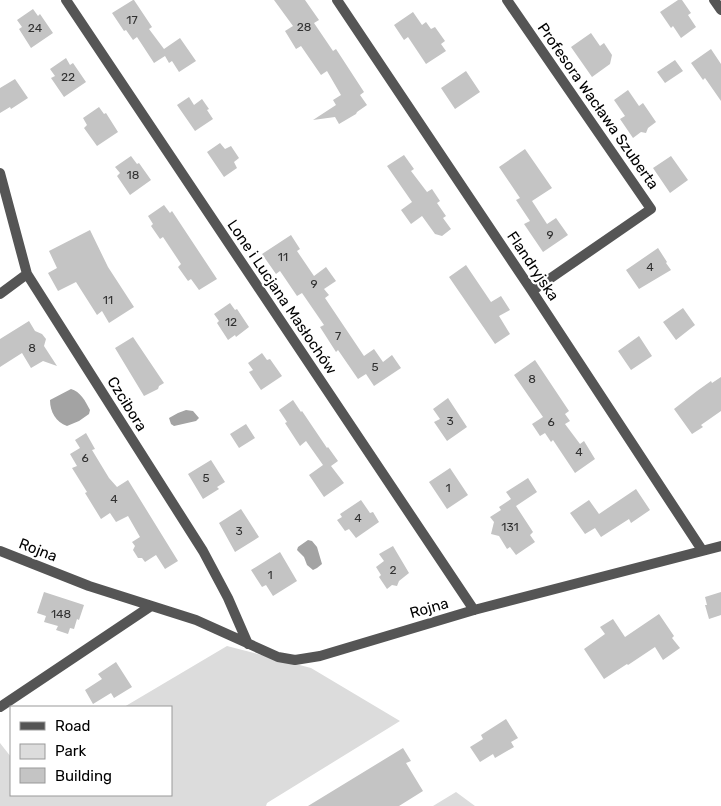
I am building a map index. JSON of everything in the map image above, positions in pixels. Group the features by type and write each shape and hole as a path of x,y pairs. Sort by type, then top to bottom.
{"street":[{"name":"Lone i Lucjana Masłochów","path":"66,0 474,610"},
{"name":"Flandryjska","path":"337,0 532,291 702,550"},
{"name":"Profesora Wacława Szuberta","path":"506,0 651,209 532,291"},
{"path":"714,0 721,10"},
{"name":"Czcibora","path":"0,173 27,274 204,551 228,598 248,644"},
{"path":"0,294 27,274"},
{"name":"Rojna","path":"0,551 89,586 196,620 278,656 303,660 474,610 721,546"},
{"path":"0,707 151,606"}],"green space":[{"path":"227,646 311,668 400,721 267,803 266,806 0,806 0,743 10,756 10,796 172,796 172,706 126,706"},
{"path":"456,792 475,806 433,806"}],"shaded area":[{"path":"71,389 80,394 90,410 89,414 79,421 67,426 54,416 50,400"},
{"path":"186,410 193,411 199,418 196,421 174,426 171,424 169,418"},
{"path":"308,540 312,541 317,547 322,564 313,570 307,565 304,557 297,550 298,547"}],"building":[{"path":"133,0 152,27 149,29 164,49 180,38 196,61 179,72 172,61 169,63 165,56 154,63 137,37 133,40 126,30 124,31 112,13"},
{"path":"274,0 305,0 319,20 314,23 333,51 336,49 364,92 360,95 367,105 356,114 339,124 335,117 313,120 336,105 333,100 341,95 327,71 321,75 301,46 296,49 285,31 293,26"},
{"path":"678,0 682,0 691,13 688,15 696,27 681,38 660,12"},
{"path":"33,9 38,16 40,14 53,33 31,48 19,29 22,27 17,20"},
{"path":"413,12 422,25 426,22 431,29 435,27 445,41 441,44 446,51 426,64 408,37 404,40 394,25"},
{"path":"591,33 600,46 604,43 612,55 610,64 592,77 571,47"},
{"path":"711,49 721,64 721,101 705,78 703,80 691,63"},
{"path":"66,58 70,65 73,63 86,82 64,97 51,78 55,76 50,69"},
{"path":"675,60 683,71 665,83 657,72"},
{"path":"466,71 480,92 455,109 441,88"},
{"path":"15,79 28,98 11,109 10,107 0,113 0,88"},
{"path":"628,90 639,106 643,103 656,122 648,128 646,133 641,132 633,138 620,119 625,116 614,100"},
{"path":"189,97 194,105 202,99 213,119 195,131 177,105"},
{"path":"99,107 104,114 106,113 118,132 97,146 84,128 87,125 83,118"},
{"path":"220,143 225,149 231,146 239,158 234,162 237,168 224,177 207,152"},
{"path":"525,149 552,188 532,201 547,224 556,218 568,235 543,252 524,224 530,221 516,200 520,198 499,167"},
{"path":"404,155 414,169 411,171 427,192 432,189 440,201 437,203 446,216 443,218 451,229 442,236 435,234 422,216 411,224 401,210 412,202 387,166"},
{"path":"131,156 137,164 139,163 151,180 130,195 117,176 120,173 115,167"},
{"path":"671,156 688,180 670,193 653,168"},
{"path":"164,205 170,213 172,211 217,279 199,290 191,279 188,281 178,267 181,264 163,237 160,239 151,226 153,224 148,216"},
{"path":"90,230 108,267 134,307 109,323 102,311 97,315 76,282 58,291 48,273 57,268 49,251"},
{"path":"291,235 300,249 297,251 314,276 326,267 336,281 324,289 329,295 325,298 364,356 374,349 383,362 392,355 401,368 374,386 366,374 358,379 338,350 336,352 320,327 324,325 302,293 297,296 280,271 276,274 262,254"},
{"path":"658,248 671,270 639,289 626,270"},
{"path":"466,265 491,302 501,296 510,310 499,316 510,334 495,344 449,277"},
{"path":"230,303 235,310 237,309 249,327 236,337 235,335 228,340 217,323 219,321 214,314"},
{"path":"683,308 695,325 676,340 663,322"},
{"path":"29,321 35,331 42,334 46,339 44,346 57,366 43,361 31,368 22,353 0,367 0,339"},
{"path":"639,336 652,356 631,370 618,351"},
{"path":"133,337 164,383 158,389 144,396 115,348"},
{"path":"262,353 267,360 270,359 282,376 261,390 249,372 253,370 248,363"},
{"path":"535,360 569,411 565,414 570,421 565,424 580,444 584,441 595,459 575,473 553,440 551,442 545,433 540,436 532,424 543,417 514,375"},
{"path":"721,377 721,411 692,434 674,409 711,381 712,383"},
{"path":"448,398 467,427 447,441 434,422 440,419 433,409"},
{"path":"293,400 338,461 331,466 344,483 324,497 309,475 323,465 306,441 300,446 279,410"},
{"path":"246,424 255,438 239,448 230,434"},
{"path":"86,433 95,449 92,450 109,478 117,487 128,480 178,561 165,569 156,555 145,562 142,558 138,558 133,550 135,546 132,542 140,537 128,516 116,522 110,513 101,519 72,468 77,466 70,454 80,448 75,440"},
{"path":"211,460 225,482 217,487 219,489 203,499 188,474"},
{"path":"450,468 468,495 447,509 429,482"},
{"path":"528,478 537,492 516,506 533,532 530,535 535,542 516,555 510,547 507,549 499,536 491,534 494,522 490,517 501,510 499,507 511,499 506,492"},
{"path":"636,489 650,510 631,523 629,519 601,537 595,528 585,534 570,513 589,500 599,514"},
{"path":"361,500 370,513 373,512 379,522 356,538 349,529 345,531 337,520 342,517 340,514"},
{"path":"241,509 259,537 235,552 219,523"},
{"path":"393,546 409,573 399,581 397,586 392,585 387,589 379,577 381,575 376,567 384,561 379,554"},
{"path":"280,552 297,581 273,596 266,585 262,587 251,570"},
{"path":"44,592 84,605 79,620 77,619 74,629 70,628 68,634 56,630 58,626 44,622 46,616 37,613"},
{"path":"721,592 721,615 709,619 705,597"},
{"path":"659,614 674,636 672,638 680,648 663,660 655,647 604,679 584,649 605,634 600,627 613,619 625,637"},
{"path":"116,662 132,687 114,698 111,693 93,704 85,690 102,679 98,674"},
{"path":"506,719 518,738 511,742 514,747 495,758 493,754 480,762 470,747 483,739 481,735"},
{"path":"403,748 411,761 406,763 423,791 399,806 308,806"}]}
